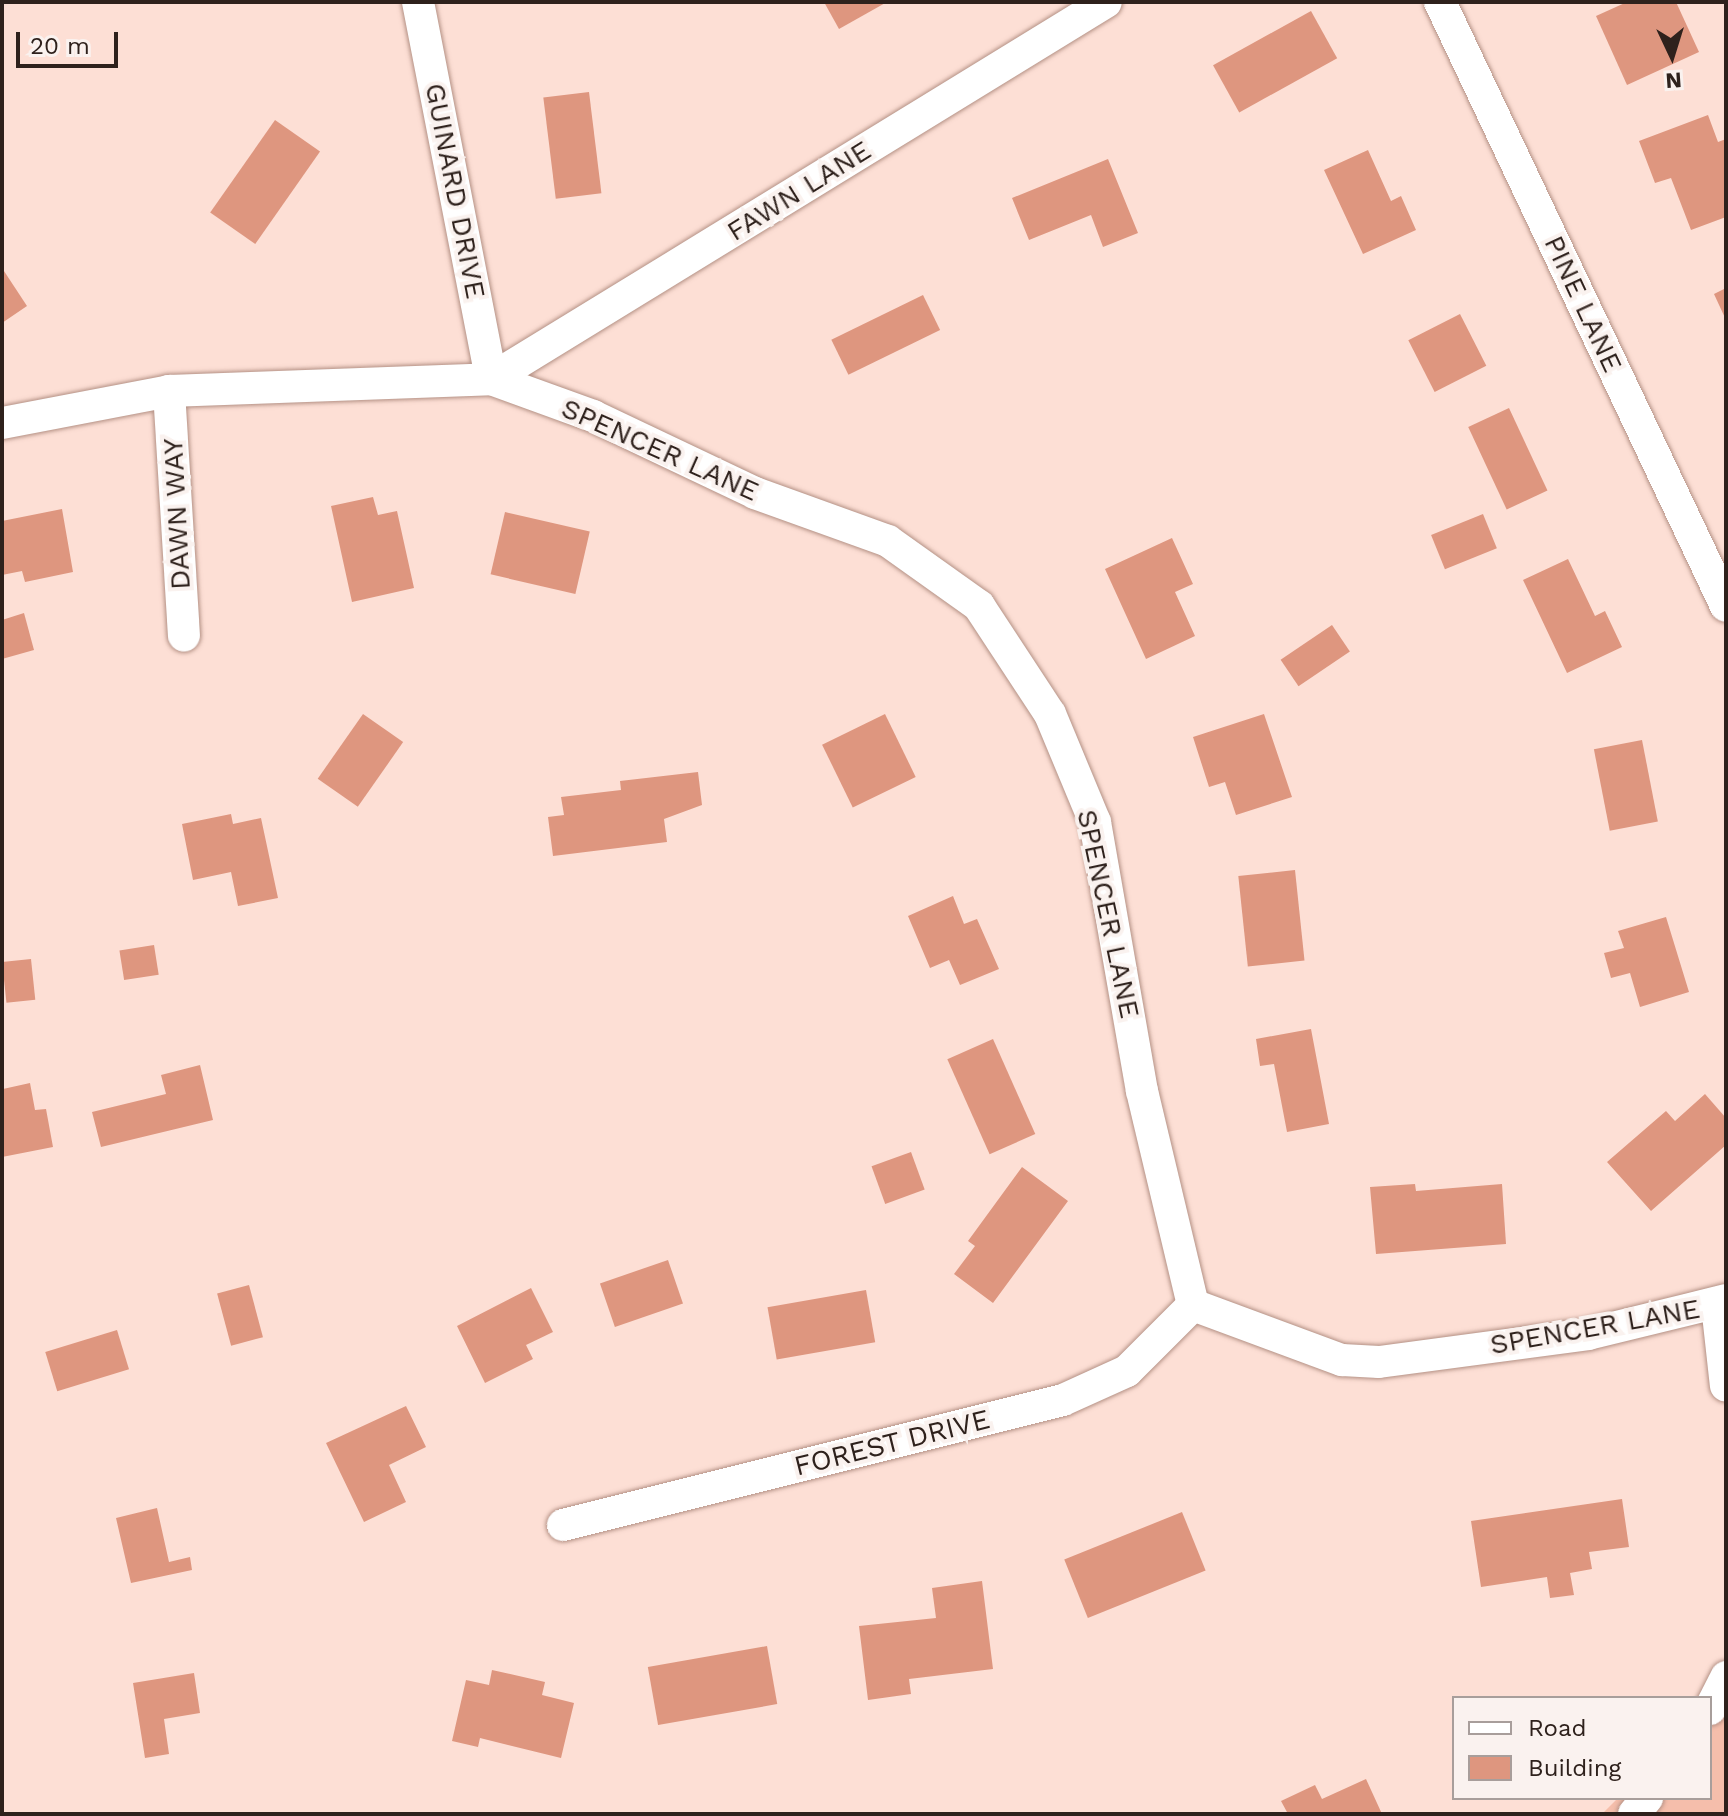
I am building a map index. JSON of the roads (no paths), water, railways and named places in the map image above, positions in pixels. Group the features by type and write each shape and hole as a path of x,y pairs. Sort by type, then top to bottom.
{"street":[{"name":"GUINARD DRIVE","path":"418,2 491,379"},
{"name":"FAWN LANE","path":"491,379 1106,2"},
{"name":"PINE LANE","path":"1440,2 1726,606"},
{"name":"SPENCER LANE","path":"2,423 169,391 491,379 593,416 755,493 888,541 979,606 1050,714 1095,822 1142,1091 1193,1305 1342,1360 1379,1362 1588,1334 1722,1303"},
{"name":"DAWN WAY","path":"169,391 184,636"},
{"path":"1722,1303 1726,1386"},
{"name":"FOREST DRIVE","path":"563,1525 1063,1400 1127,1371 1193,1305"},
{"path":"1712,1705 1726,1677"}]}
